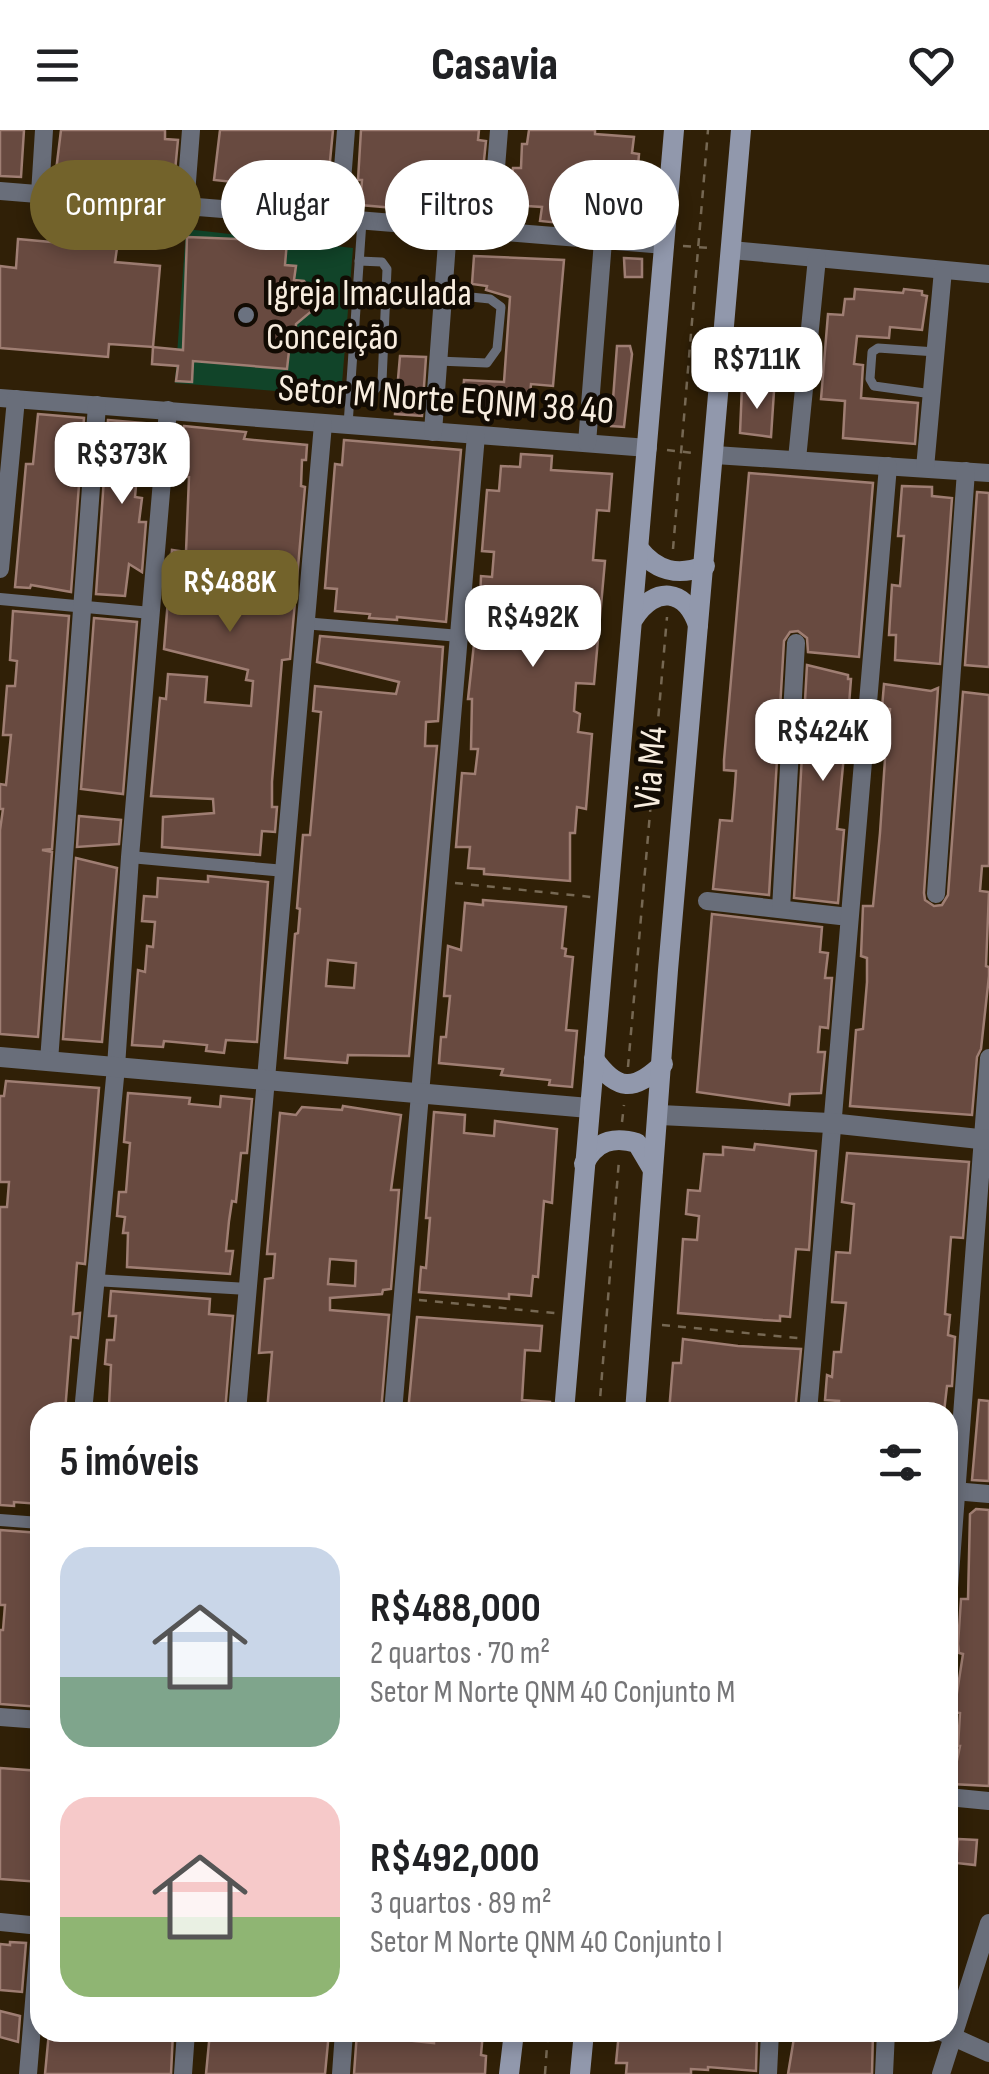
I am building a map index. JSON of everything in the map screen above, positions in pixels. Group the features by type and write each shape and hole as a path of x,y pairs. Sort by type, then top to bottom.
{"main road":[{"name":"Via M4","path":"671,160 674,130"},
{"name":"Via M4","path":"636,1402 740,130"},
{"name":"Via M4","path":"565,1402 664,250"},
{"path":"639,548 648,561 671,571 692,571 705,566"},
{"path":"634,618 652,597 669,596 692,610 698,626"},
{"path":"594,1060 612,1081 626,1084 638,1082 663,1064"},
{"path":"584,1164 591,1150 603,1142 620,1140 637,1143 654,1172"},
{"path":"509,2074 513,2042"},
{"path":"580,2074 583,2042"}],"street":[{"path":"42,160 44,130"},
{"path":"189,160 191,130"},
{"path":"343,160 346,130"},
{"path":"497,160 499,130"},
{"path":"0,191 30,193"},
{"path":"433,432 446,250"},
{"path":"586,443 602,250"},
{"path":"731,250 989,274"},
{"path":"797,459 817,258"},
{"path":"925,468 944,270"},
{"path":"0,569 8,398"},
{"name":"Setor M Norte EQNM 38 40","path":"8,398 648,448"},
{"path":"48,1061 97,405"},
{"path":"84,1402 116,1067 168,410"},
{"path":"238,1402 322,424"},
{"path":"394,1402 476,435"},
{"path":"715,454 989,473"},
{"path":"809,1402 888,466"},
{"path":"936,894 966,471"},
{"path":"0,598 151,613"},
{"path":"303,623 460,636"},
{"path":"781,909 796,643"},
{"path":"130,857 285,871"},
{"path":"707,901 849,917"},
{"path":"0,1057 589,1108"},
{"path":"958,1446 986,1139 989,1058"},
{"path":"660,1115 830,1123 986,1139"},
{"path":"94,1280 248,1288"},
{"path":"958,1490 989,1494"},
{"path":"0,1520 30,1522"},
{"path":"0,1718 30,1720"},
{"path":"958,1798 989,1801"},
{"path":"0,1922 30,1926"},
{"path":"958,2008 989,1923"},
{"path":"958,2039 989,2053"},
{"path":"28,2074 31,2042"},
{"path":"182,2074 185,2042"},
{"path":"341,2074 343,2042"},
{"path":"768,2074 770,2042"},
{"path":"884,2074 886,2042"},
{"path":"941,2074 947,2042"}],"lane":[{"path":"348,426 361,250"},
{"path":"351,392 372,392 382,382 387,270 382,262 360,261"},
{"path":"438,361 488,363 497,349 501,307 490,299 442,294"},
{"path":"932,394 874,386 870,379 872,352 878,348 936,352"}],"path":[{"path":"671,571 708,130"},
{"path":"679,246 731,250"},
{"path":"648,448 715,454"},
{"path":"600,1402 669,596"},
{"path":"438,881 608,899"},
{"path":"405,1298 572,1314"},
{"path":"642,1322 815,1340"},
{"path":"545,2074 547,2042"}],"green space":[{"path":"201,231 221,233 221,250 353,250 341,396 175,383 184,250 201,250"}],"building":[{"path":"0,130 24,130 21,177 0,176"},
{"path":"61,130 165,130 165,139 178,140 176,160 57,160"},
{"path":"220,130 333,130 330,160 221,160 221,181 214,180"},
{"path":"361,130 479,130 478,140 486,141 484,160 385,160 385,207 365,205 365,160 359,160"},
{"path":"529,130 595,130 595,134 634,137 632,153 639,154 638,160 549,160 549,222 540,221 542,207 529,206 529,160 521,160 522,144 527,144"},
{"name":"Igreja Imaculada Conceição","path":"201,238 221,238 221,250 286,250 285,265 296,266 294,280 304,281 314,294 313,310 296,324 287,369 193,361 192,382 176,381 178,366 152,364 153,347 183,350 187,250 201,250"},
{"path":"18,239 30,240 30,250 117,250 115,262 160,266 153,347 109,344 108,357 0,348 0,266 16,268"},
{"path":"474,256 564,260 553,386 531,384 528,414 462,409 464,380 504,382 510,297 472,284"},
{"path":"624,258 642,259 642,277 625,277"},
{"path":"855,289 903,293 904,289 922,291 927,296 922,330 890,327 889,338 857,336 854,364 863,365 861,398 918,403 915,444 843,438 845,401 821,399 828,314 843,315 845,299 854,299"},
{"path":"617,346 630,346 632,354 624,427 611,426"},
{"path":"400,356 426,357 422,416 395,414"},
{"path":"742,386 774,391 771,437 740,433"},
{"path":"38,414 84,418 71,592 31,585 15,587 26,464 33,464"},
{"path":"108,420 154,424 152,449 140,447 135,497 142,498 139,522 146,522 142,572 129,564 125,596 96,594"},
{"path":"184,426 246,432 244,439 307,445 306,460 302,460 301,486 305,487 290,659 282,660 278,708 272,782 272,807 277,807 275,832 262,831 260,855 162,847 163,817 214,813 213,799 151,796 160,698 166,699 168,674 207,677 205,702 251,706 253,681 246,680 248,670 164,649 172,550 186,552 189,477 180,476"},
{"path":"344,440 461,450 446,622 369,618 370,614 335,611 337,589 325,588 335,464 342,465"},
{"path":"521,454 552,456 551,470 612,474 609,511 597,510 593,560 605,561 594,684 576,683 574,711 580,714 578,732 592,734 586,809 577,807 575,833 570,833 570,881 484,874 484,869 468,868 470,847 456,847 462,773 475,774 478,749 471,749 472,699 468,699 479,625 481,576 492,577 494,552 482,551 487,490 499,491 501,466 520,467"},
{"path":"749,473 873,483 859,657 808,652 807,638 798,631 790,632 784,641 769,895 713,889 720,820 732,821 736,771 724,770 724,760"},
{"path":"902,486 932,487 932,496 952,498 940,664 895,660 896,635 889,635 892,585 900,586"},
{"path":"977,492 989,493 989,667 965,665"},
{"path":"13,611 69,616 52,849 42,850 52,852 38,1037 0,1034 0,784 6,785 11,735 3,735 7,686 15,686 17,661 10,660"},
{"path":"94,618 137,622 123,794 81,789"},
{"path":"320,636 443,647 438,721 426,722 425,746 437,746 409,1056 348,1055 347,1063 285,1058 303,835 310,835 321,712 313,711 315,686 396,694 399,682 317,662","holes":["328,960 356,963 354,988 326,986"]},
{"path":"807,665 851,679 851,756 844,755 837,829 844,830 838,903 794,898"},
{"path":"884,684 931,691 938,688 924,893 925,900 934,906 942,905 948,895 963,692 989,695 989,866 982,866 980,891 989,892 989,976 972,1115 850,1106 856,1030 863,1029 867,982 867,958 861,956 863,906 873,906 880,833 885,759 878,758 879,734 888,735 890,709 882,708"},
{"path":"79,816 121,820 119,844 77,847"},
{"path":"76,858 117,868 102,1042 63,1039"},
{"path":"208,876 268,882 257,1042 226,1040 224,1053 206,1051 207,1045 164,1041 163,1047 132,1045 138,970 145,972 147,946 153,947 155,922 142,921 144,896 157,897 158,878 208,882"},
{"path":"483,900 566,907 562,948 566,949 565,956 573,957 566,1030 577,1031 572,1087 549,1085 550,1080 501,1075 503,1069 439,1063 450,996 444,996 448,946 461,950 465,903 483,905"},
{"path":"712,914 822,927 820,952 828,953 825,978 832,978 828,1028 820,1027 818,1052 825,1052 821,1093 790,1094 789,1105 697,1092"},
{"path":"6,1081 99,1088 85,1264 77,1263 73,1314 80,1313 78,1338 71,1337 66,1402 30,1402 30,1503 14,1502 14,1506 0,1505 0,1207 7,1207 9,1182 0,1182 0,1096 4,1096"},
{"path":"128,1093 190,1098 189,1104 220,1107 221,1096 252,1099 247,1153 241,1153 236,1202 232,1201 229,1221 226,1251 233,1251 230,1274 127,1267 125,1217 117,1216 119,1192 126,1192 130,1143 124,1142"},
{"path":"343,1106 401,1115 391,1190 399,1190 391,1289 383,1290 382,1294 330,1298 330,1310 389,1315 382,1402 268,1402 272,1352 259,1353 265,1279 273,1278 275,1254 267,1254 280,1113 296,1115 302,1107 342,1110","holes":["330,1259 356,1261 355,1286 328,1284"]},
{"path":"434,1112 465,1115 464,1133 494,1136 495,1121 557,1129 552,1203 544,1201 538,1277 533,1276 531,1296 509,1294 509,1299 419,1292 421,1267 426,1268"},
{"path":"755,1144 816,1151 809,1250 796,1249 790,1317 780,1316 780,1321 678,1313 683,1239 697,1240 699,1216 686,1214 688,1190 700,1191 704,1154 723,1155 723,1147 754,1150"},
{"path":"847,1153 969,1162 963,1238 951,1237 945,1314 950,1315 948,1335 955,1337 952,1386 947,1386 945,1402 825,1400 834,1352 841,1352 846,1303 832,1302 836,1252 850,1253 854,1204 842,1202"},
{"path":"111,1291 210,1299 209,1314 233,1316 226,1402 109,1402 111,1365 105,1364 107,1340 114,1340 116,1316 109,1316"},
{"path":"417,1317 542,1326 540,1351 525,1350 522,1400 550,1402 409,1402"},
{"path":"683,1339 801,1349 796,1402 670,1402 673,1363 681,1363"},
{"path":"979,1400 989,1401 989,1481 972,1480"},
{"path":"976,1509 989,1510 989,1786 958,1784 958,1686 963,1654 959,1653 958,1644 961,1599 968,1599 970,1514"},
{"path":"0,1530 30,1532 30,1706 0,1704 0,1630 5,1605 0,1605"},
{"path":"0,1768 30,1770 30,1881 0,1879"},
{"path":"958,1839 977,1840 975,1865 958,1863"},
{"path":"26,1943 22,1992 0,1990 0,1944"},
{"path":"0,2011 20,2016 18,2042 0,2037"},
{"path":"48,2042 173,2042 171,2074 45,2074"},
{"path":"209,2042 328,2042 325,2074 206,2074"},
{"path":"356,2042 482,2042 481,2055 486,2056 485,2074 354,2074"},
{"path":"618,2042 757,2042 756,2071 708,2067 691,2069 691,2074 626,2074 627,2063 616,2063"},
{"path":"793,2042 873,2042 872,2074 788,2074"}],"place":[{"name":"Igreja Imaculada Conceição","path":"246,315"}]}
